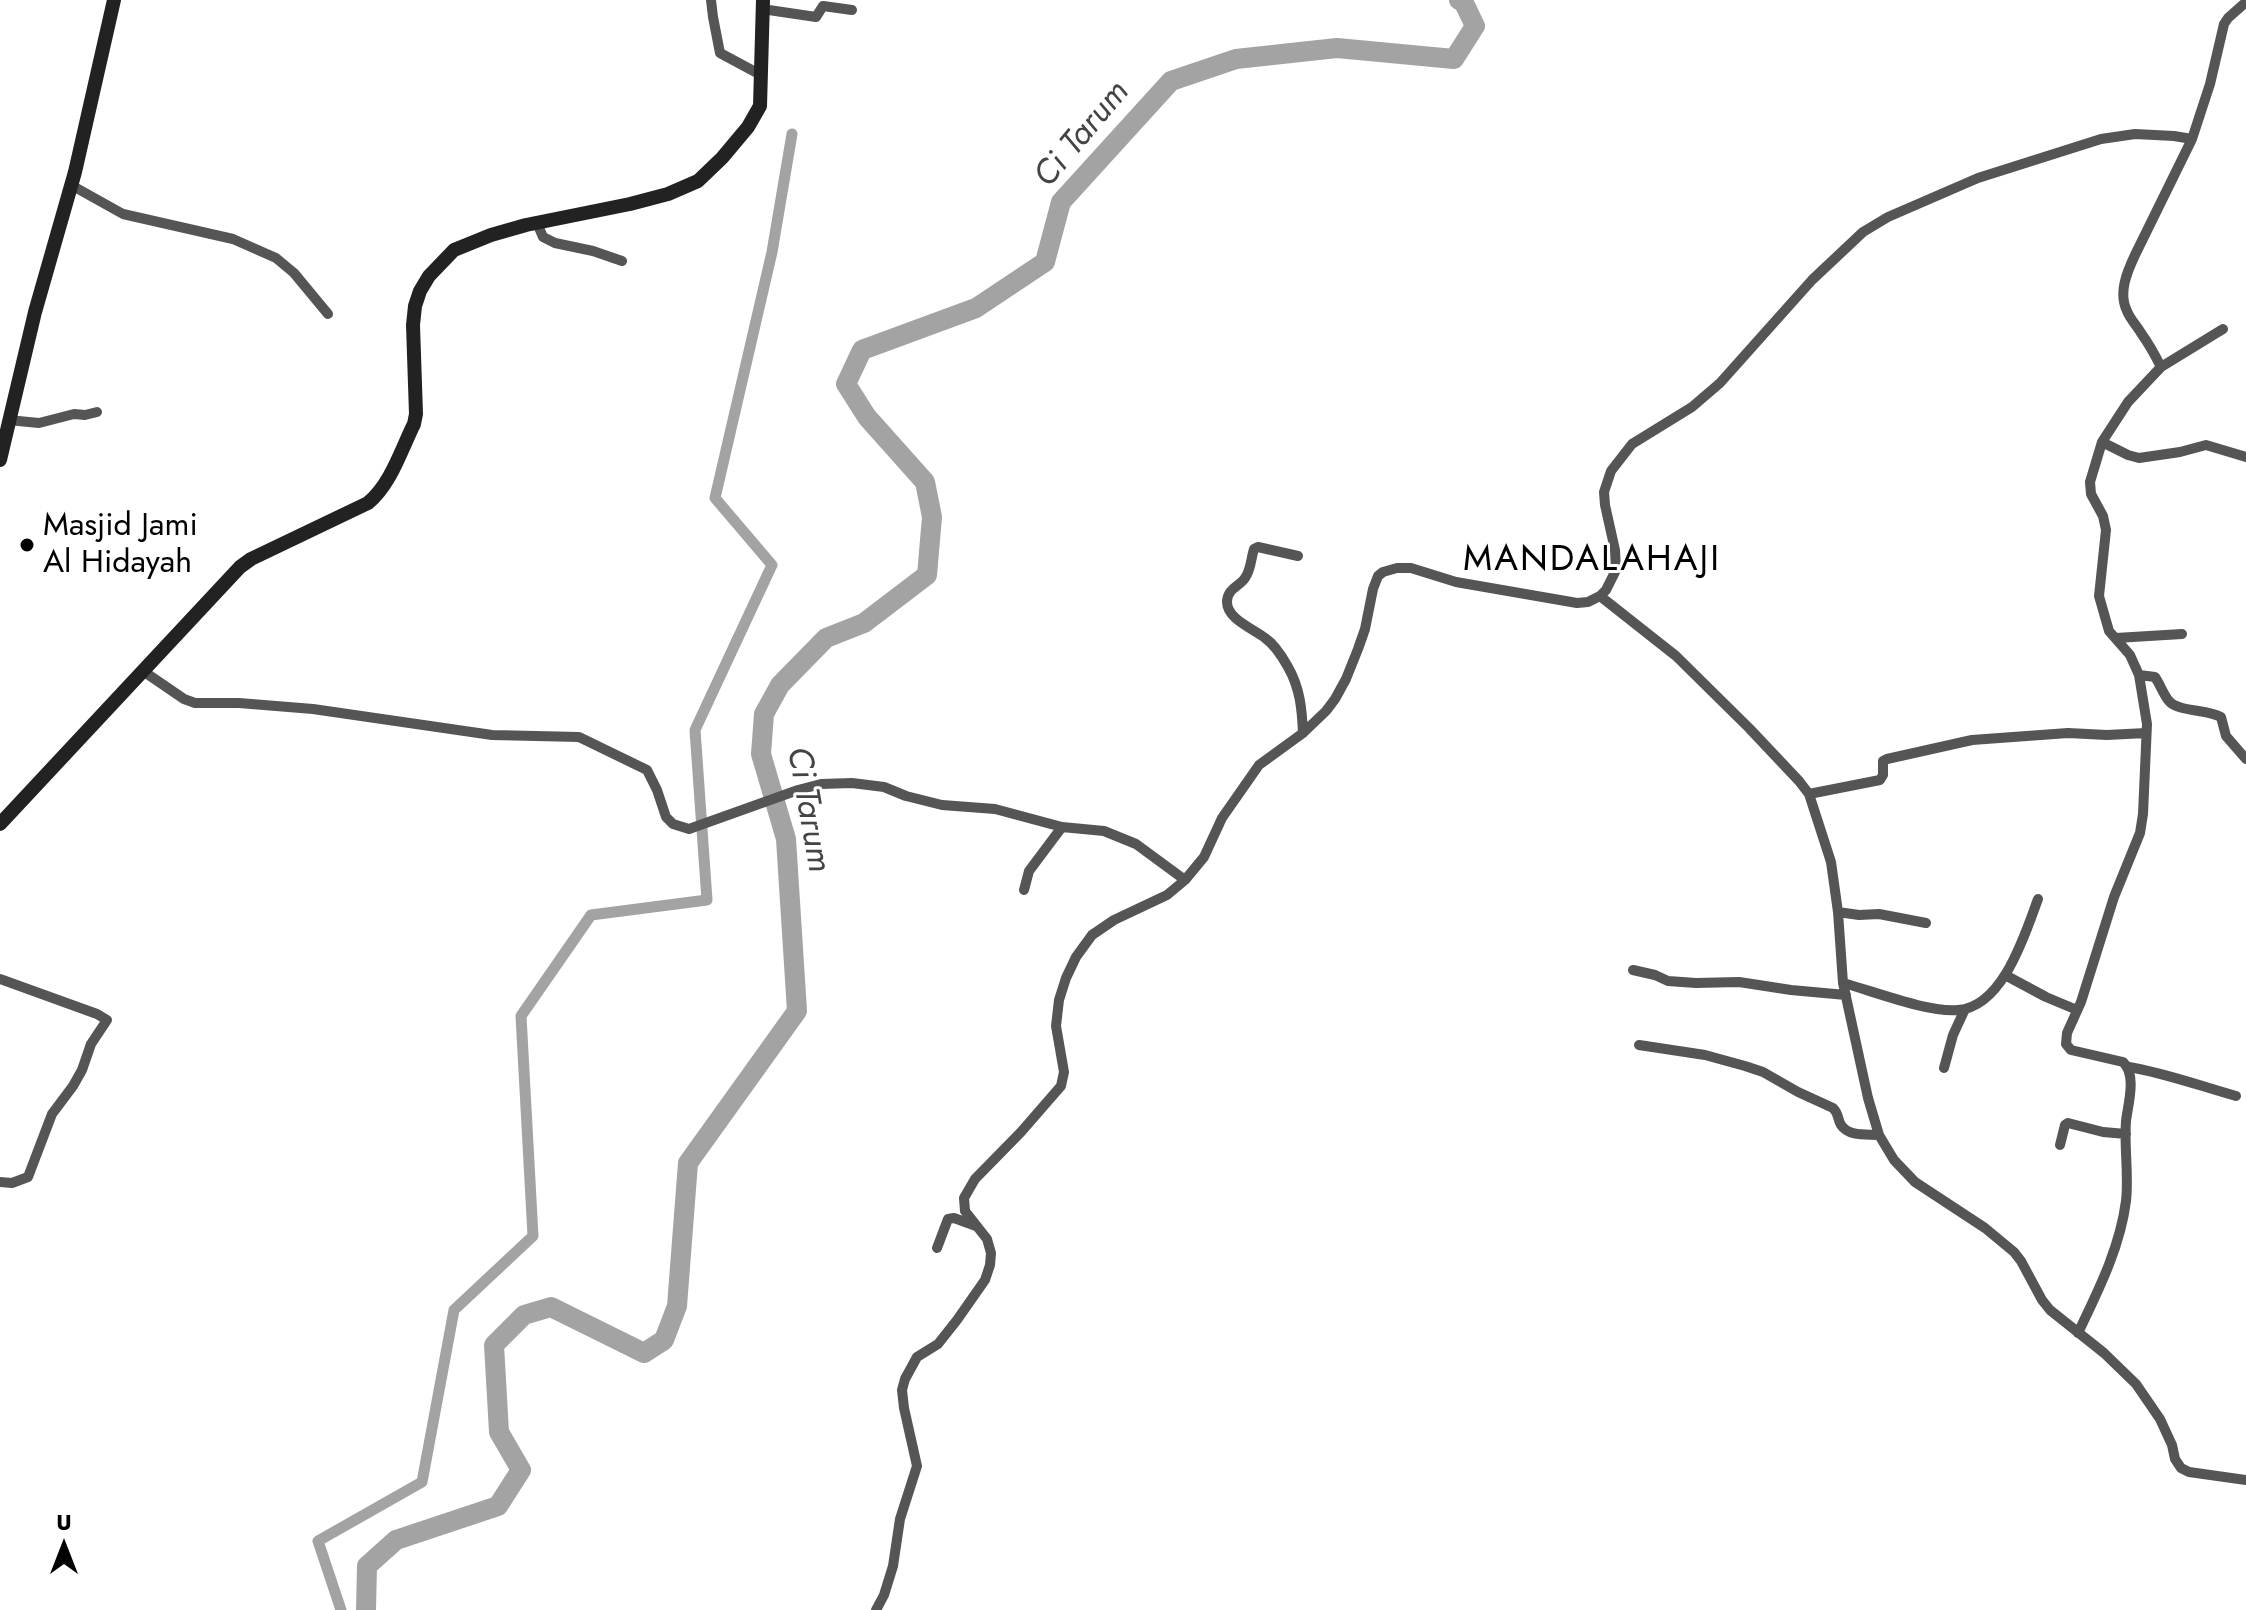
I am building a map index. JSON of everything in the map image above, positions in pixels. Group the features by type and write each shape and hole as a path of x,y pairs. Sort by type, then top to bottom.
{"main road":[{"path":"0,460 2,434 71,185 114,0"},
{"path":"0,824 240,567 376,497 414,424 415,306 429,276 454,250 491,235 668,194 698,181 722,158 755,118 760,106 762,4"}],"street":[{"path":"711,0 720,53 761,75"},
{"path":"2161,367 2128,314 2124,301 2127,274 2192,139 2210,84 2222,31 2228,18 2246,2"},
{"path":"762,4 816,17 823,6 852,10"},
{"path":"876,1610 893,1566 900,1519 917,1466 904,1408 902,1390 905,1379 917,1357 938,1344 985,1280 991,1253 987,1239 965,1211 964,1198 975,1179 1061,1086 1064,1072 1056,1026 1059,1000 1076,957 1092,935 1114,920 1167,895 1185,880 1204,857 1222,818 1259,765 1303,733 1326,711 1346,679 1365,629 1375,582 1383,572 1411,568 1456,582 1577,603 1600,596 1616,570 1604,492 1611,471 1632,444 1692,407 1720,383 1812,280 1863,232 1888,217 1978,178 2101,139 2135,134 2192,139"},
{"path":"71,185 123,214 233,239 276,258 294,273 328,314"},
{"path":"537,223 543,237 555,243 622,261"},
{"path":"2223,329 2161,367 2128,402 2102,442 2091,477 2090,489 2105,522 2099,596 2109,631 2130,655 2139,675 2147,724 2140,833 2114,897 2066,1040 2071,1050 2123,1062 2129,1067 2157,1072 2236,1096"},
{"path":"8,420 39,423 97,412"},
{"path":"2102,442 2139,458 2206,445 2246,457"},
{"path":"1298,556 1258,547 1254,549 1246,578 1232,589 1227,603 1233,615 1267,639 1288,668 1299,692 1303,733"},
{"path":"1600,596 1676,656 1749,728 1809,794 1831,862 1843,983 1868,1098 1879,1135 1894,1160 1915,1182 2005,1242 2021,1261 2050,1310 2123,1371 2149,1401 2181,1468 2189,1472 2246,1480"},
{"path":"2116,638 2182,634"},
{"path":"143,671 195,703 313,709 492,735 579,737 647,770 666,817 680,828 694,827 798,790 834,783 884,787 942,805 995,809 1062,827 1104,831 1136,844 1185,880"},
{"path":"2139,675 2155,677 2173,705 2221,717 2226,736 2246,759"},
{"path":"1809,794 1880,780 1883,761 1887,759 1972,740 2068,733 2146,733"},
{"path":"1024,890 1029,871 1062,827"},
{"path":"1843,983 1930,1008 1965,1009 1988,996 2005,975 2038,899"},
{"path":"1838,912 1879,914 1926,923"},
{"path":"1633,970 1668,981 1739,982 1846,995"},
{"path":"2005,975 2077,1010"},
{"path":"0,979 107,1020 91,1044 73,1086 52,1114 28,1177 12,1183 0,1182"},
{"path":"1944,1068 1953,1035 1965,1009"},
{"path":"1639,1045 1705,1055 1763,1072 1837,1110 1845,1129 1856,1134 1879,1135"},
{"path":"2078,1333 2106,1274 2124,1212 2129,1067"},
{"path":"2060,1145 2068,1123 2126,1134"},
{"path":"937,1248 948,1219 954,1218 976,1226"}],"waterway":[{"name":"Ci Tarum","path":"366,1610 367,1566 396,1540 498,1506 521,1470 499,1432 494,1345 524,1315 551,1307 644,1353 664,1340 677,1306 688,1163 797,1011 786,839 761,754 764,714 780,685 826,638 864,623 927,575 932,517 925,482 867,417 846,384 862,350 976,308 1045,262 1061,202 1171,81 1236,59 1337,48 1454,59 1475,26 1464,3 1459,0"},
{"path":"341,1610 318,1541 422,1482 454,1310 533,1236 521,1016 591,915 707,900 695,730 772,565 715,498 772,252 792,134"}],"place":[{"name":"Masjid Jami Al Hidayah","path":"27,545"}],"district":[{"name":"MANDALAHAJI","path":"1592,561"}]}
